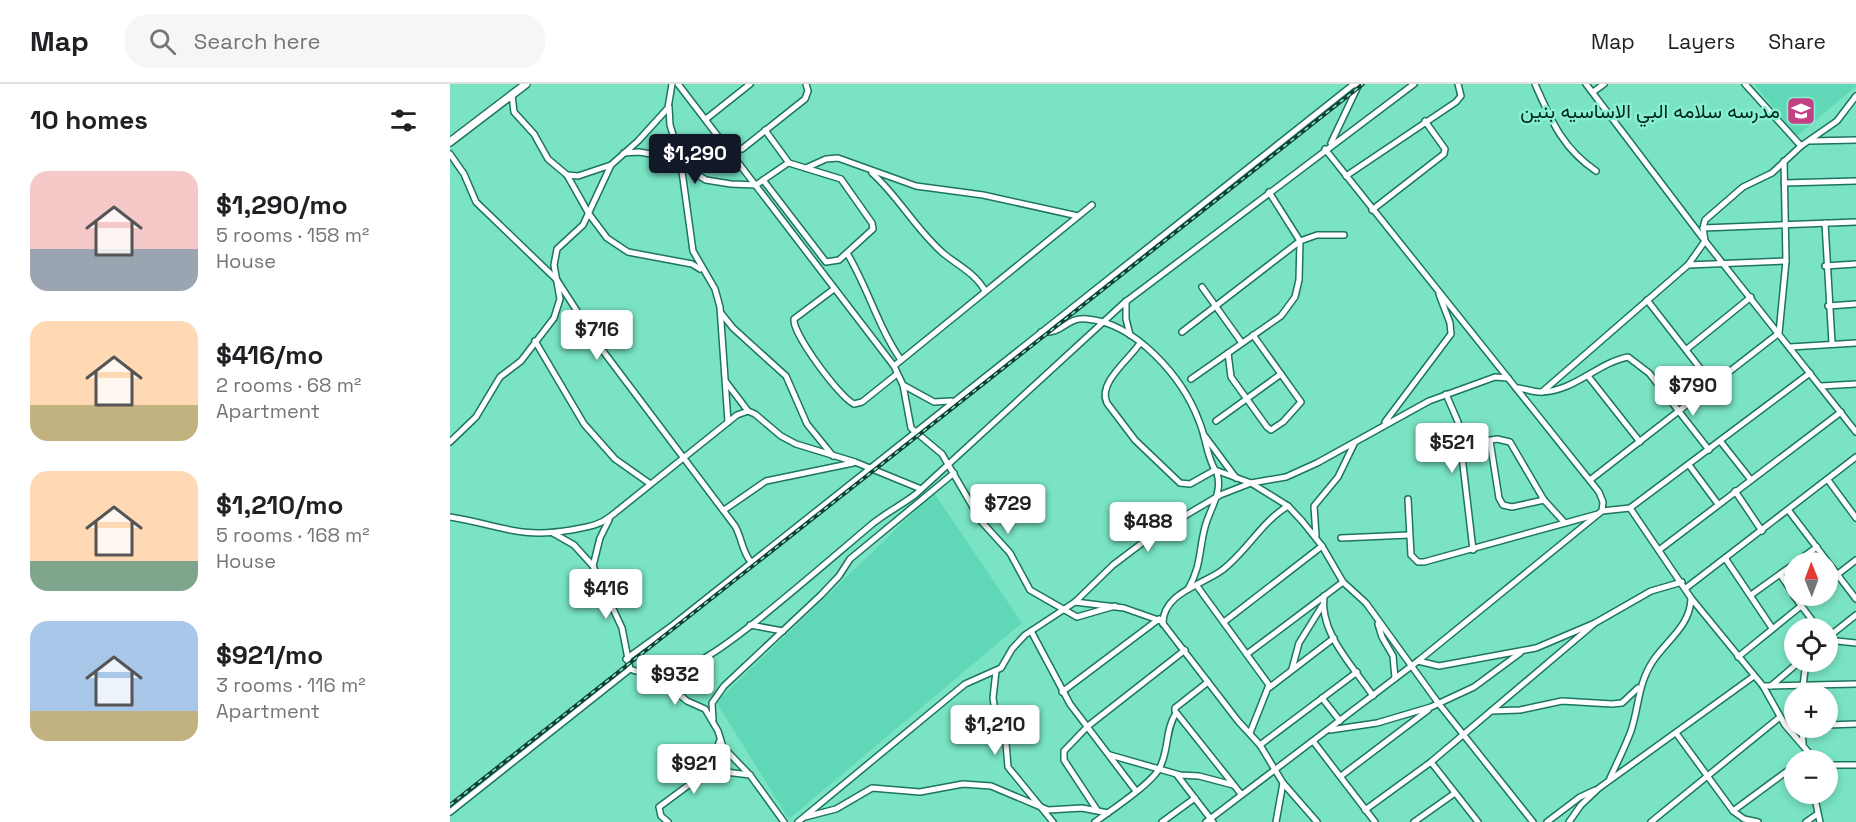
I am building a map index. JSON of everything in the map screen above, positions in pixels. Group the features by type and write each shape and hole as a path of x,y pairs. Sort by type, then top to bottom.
{"main road":[{"path":"450,142 526,84"}],"street":[{"path":"672,84 669,105 670,125 681,165 693,252 701,269 715,289 721,313 728,422"},
{"path":"678,84 894,366 903,386 910,425 936,446 954,472 981,521 1015,560 1027,586 1063,611 1080,618 1115,606"},
{"path":"706,119 750,84"},
{"path":"742,149 805,99 808,91 806,84"},
{"path":"627,659 1354,84"},
{"path":"1327,148 1341,126 1346,108 1359,84"},
{"path":"630,669 655,674 701,660 750,625 878,519 921,489 1126,301 1414,84"},
{"path":"1346,176 1459,99 1461,90 1458,84"},
{"path":"1535,84 1549,119 1559,135 1579,158 1596,171"},
{"path":"1587,84 1705,241 1856,431"},
{"path":"1593,93 1604,84"},
{"path":"1745,84 1801,146"},
{"path":"512,96 514,112 534,134 548,159 567,175 589,214 618,247 646,257 692,264 701,269"},
{"path":"1542,392 1688,265 1705,241 1703,228 1705,220 1743,187 1772,173 1801,146 1837,121 1856,96"},
{"path":"450,442 476,417 500,377 521,361 558,311 560,299 554,265 557,249 579,230 589,214 611,165 661,118 669,105"},
{"path":"1372,210 1444,154 1445,149 1425,121"},
{"path":"763,180 822,259 833,262 872,232 872,223 841,179 788,163 765,130"},
{"path":"1809,141 1856,140"},
{"path":"1327,148 1372,210 1590,480 1601,496 1601,513"},
{"path":"624,153 647,153 681,165 706,180 756,185 788,163"},
{"path":"450,154 464,174 476,202 556,280 600,347 724,510 742,539 744,553 751,562"},
{"path":"806,168 826,159 838,158 916,186 983,195 1078,216"},
{"path":"1590,480 1714,386 1779,333 1786,261 1784,161"},
{"path":"567,175 578,176 611,165"},
{"path":"868,170 892,192 929,240 976,277 985,291"},
{"path":"1784,183 1856,181"},
{"path":"1191,379 1281,316 1292,303 1299,280 1300,241 1269,192"},
{"path":"894,366 1092,205"},
{"path":"1703,228 1856,222"},
{"path":"1825,223 1825,266 1832,343"},
{"path":"1182,332 1300,241 1317,236 1344,235"},
{"path":"847,253 859,273 878,322 901,360"},
{"path":"1688,265 1786,261"},
{"path":"1825,266 1856,264"},
{"path":"1202,287 1242,343"},
{"path":"834,289 794,319 794,328 805,345 854,404 862,402 897,374"},
{"path":"1382,425 1452,334 1437,290"},
{"path":"1687,350 1751,297"},
{"path":"1647,300 1714,386"},
{"path":"1126,301 1126,319 1130,335"},
{"path":"1828,306 1856,304"},
{"path":"721,313 786,376 807,424 833,456"},
{"path":"1041,332 1058,331 1073,319 1103,321 1140,343 1174,378 1191,403 1220,487 1204,530 1198,571 1187,591"},
{"path":"1228,353 1231,377 1246,400 1271,430 1283,422 1301,402 1253,335"},
{"path":"535,341 584,424 615,459 650,483"},
{"path":"1140,343 1107,385 1104,396 1135,440 1180,483 1190,484 1216,471 1251,483 1288,506 1320,543"},
{"path":"1791,347 1856,343"},
{"path":"1516,388 1542,392 1568,386 1607,364 1630,358 1649,373 1678,414 1709,450"},
{"path":"1408,498 1411,555 1418,561 1437,561 1601,513 1630,508 1721,442 1810,373"},
{"path":"1216,421 1281,374"},
{"path":"1588,376 1640,442"},
{"path":"798,822 965,684 1001,668 1014,646 1031,631 1075,602 1113,565 1141,544 1217,497 1251,483 1291,475 1357,441 1382,425 1446,394 1496,377 1509,378"},
{"path":"725,381 748,411 796,444 855,462 921,489"},
{"path":"1821,386 1856,384"},
{"path":"903,386 934,402 953,401"},
{"path":"1446,394 1458,422 1473,550"},
{"path":"450,517 521,534 553,533 595,525 611,516 728,422 748,411"},
{"path":"1659,550 1841,412"},
{"path":"1203,434 1237,480"},
{"path":"1461,445 1504,440 1514,447 1544,500 1565,524"},
{"path":"1357,441 1345,459 1338,477 1314,506 1314,529 1320,543 1343,582 1361,597 1439,704 1533,822"},
{"path":"1490,441 1499,498 1503,505 1512,507 1544,500"},
{"path":"1721,442 1751,480"},
{"path":"1686,588 1789,511 1856,457"},
{"path":"724,510 766,481 855,462"},
{"path":"1689,465 1718,504"},
{"path":"712,720 712,703 717,693 834,582 850,559 954,472"},
{"path":"1828,480 1856,518"},
{"path":"1735,491 1762,531"},
{"path":"1062,692 1161,622 1167,605 1237,558 1288,506"},
{"path":"1630,508 1692,598 1763,686 1784,723"},
{"path":"1789,511 1821,552"},
{"path":"1176,773 1210,821 1241,794 1412,666 1601,513"},
{"path":"593,566 600,538 611,516"},
{"path":"553,533 574,545 593,566 622,627 630,669"},
{"path":"1341,538 1409,535"},
{"path":"1224,622 1320,543"},
{"path":"1810,552 1817,547"},
{"path":"1725,558 1772,628"},
{"path":"1856,560 1838,574 1856,599"},
{"path":"1751,595 1784,571"},
{"path":"1780,574 1784,580"},
{"path":"1247,654 1343,582"},
{"path":"1418,661 1439,666 1523,651 1595,623 1651,591 1682,582"},
{"path":"1197,586 1270,687"},
{"path":"1324,596 1323,614 1334,638 1373,696"},
{"path":"1491,711 1520,710 1562,701 1622,703 1631,697 1653,660 1684,623 1691,608 1692,598"},
{"path":"1075,602 1115,606 1161,622 1260,745 1284,783 1317,822"},
{"path":"1292,669 1299,643 1323,604"},
{"path":"1738,657 1801,606 1810,618"},
{"path":"1838,630 1856,615"},
{"path":"1377,619 1380,633 1393,656 1395,678"},
{"path":"1365,810 1431,762 1595,623"},
{"path":"750,625 783,631"},
{"path":"1031,631 1062,692 1136,791"},
{"path":"1250,733 1270,687 1334,638"},
{"path":"1838,641 1856,643"},
{"path":"1097,810 1062,756 1069,745 1088,726 1185,650"},
{"path":"1325,731 1377,723 1439,704 1474,687 1523,651"},
{"path":"450,812 630,669"},
{"path":"996,671 994,705 1005,732 1007,762 1053,822"},
{"path":"1260,745 1357,672"},
{"path":"1771,686 1787,672"},
{"path":"655,674 687,701 705,709 728,754 750,776 784,822"},
{"path":"1569,822 1581,805 1599,788 1754,676"},
{"path":"1095,822 1136,791 1160,768 1169,724 1176,713 1176,708 1208,682"},
{"path":"1610,780 1631,731 1642,682"},
{"path":"1838,685 1856,684"},
{"path":"1763,686 1784,686"},
{"path":"1322,698 1340,721"},
{"path":"1341,776 1431,707"},
{"path":"1176,713 1241,794"},
{"path":"1651,822 1780,717"},
{"path":"1838,725 1856,724"},
{"path":"1676,733 1733,811 1744,819 1758,822"},
{"path":"1797,738 1807,750"},
{"path":"1803,738 1803,744"},
{"path":"668,822 661,816 659,807 709,770 720,740"},
{"path":"1313,741 1375,822"},
{"path":"1110,755 1176,773 1214,779 1234,785"},
{"path":"1431,762 1478,822"},
{"path":"1838,765 1856,765"},
{"path":"709,770 750,776"},
{"path":"1733,811 1784,773"},
{"path":"1276,822 1284,783"},
{"path":"803,817 836,809 872,788 920,792 963,784 991,786 1042,808 1097,810 1108,813"},
{"path":"1547,822 1580,797 1599,788"},
{"path":"1414,822 1455,793"},
{"path":"1162,822 1195,798"},
{"path":"1815,804 1816,815 1820,822"},
{"path":"1806,822 1816,815"}],"shaded area":[{"name":"مدرسه سلامه البي الاساسيه بنين","path":"1754,84 1856,84 1856,86 1797,136"},
{"path":"934,493 1022,623 789,819 716,702"}],"railway":[{"path":"450,805 1363,84"}],"place":[{"name":"مدرسه سلامه البي الاساسيه بنين","path":"1801,111"}]}
